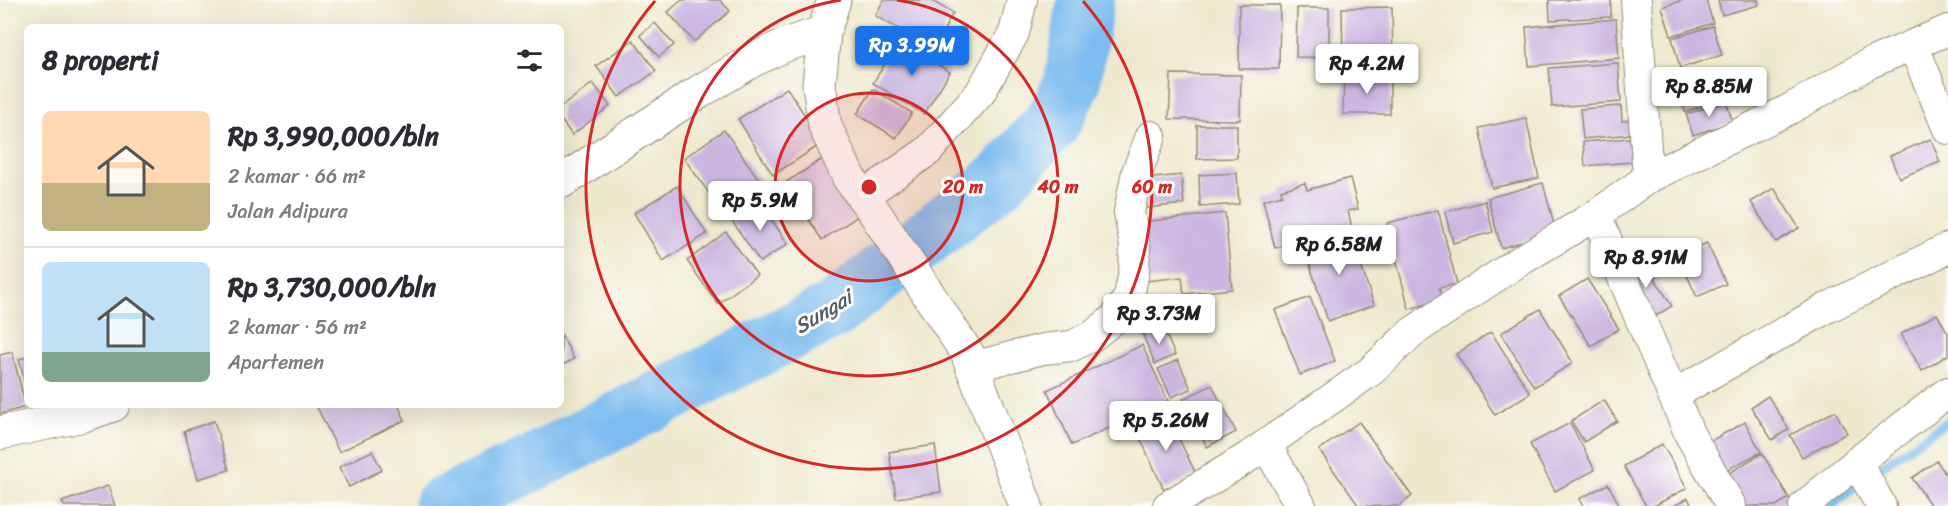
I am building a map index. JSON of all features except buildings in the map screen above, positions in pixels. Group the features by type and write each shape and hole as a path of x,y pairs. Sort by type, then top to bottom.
{"main road":[{"path":"834,0 824,32 819,85 825,126 849,178 868,203 970,360 1026,506"},
{"path":"564,180 699,92 753,60 785,45 824,32"},
{"path":"0,433 84,416 105,408"}],"street":[{"path":"868,203 928,151 980,93 1014,33 1022,0"},
{"path":"1636,0 1648,178"},
{"path":"1168,506 1266,445 1371,371 1411,333 1518,262 1596,215 1648,178 1790,109 1870,63 1948,30"},
{"path":"1914,45 1948,129"},
{"path":"970,360 1071,346 1094,335 1115,318 1129,297 1134,271 1135,247 1129,212 1137,172 1151,135"},
{"path":"1596,215 1690,435 1731,506"},
{"path":"1673,395 1827,308 1948,248"},
{"path":"1804,506 1948,392"},
{"path":"1266,445 1301,506"},
{"path":"1857,462 1881,506"}],"waterway":[{"name":"Sungai","path":"442,506 545,457 834,310 1000,180 1052,123 1072,84 1086,0"},
{"path":"1831,506 1879,468 1948,421"}]}
